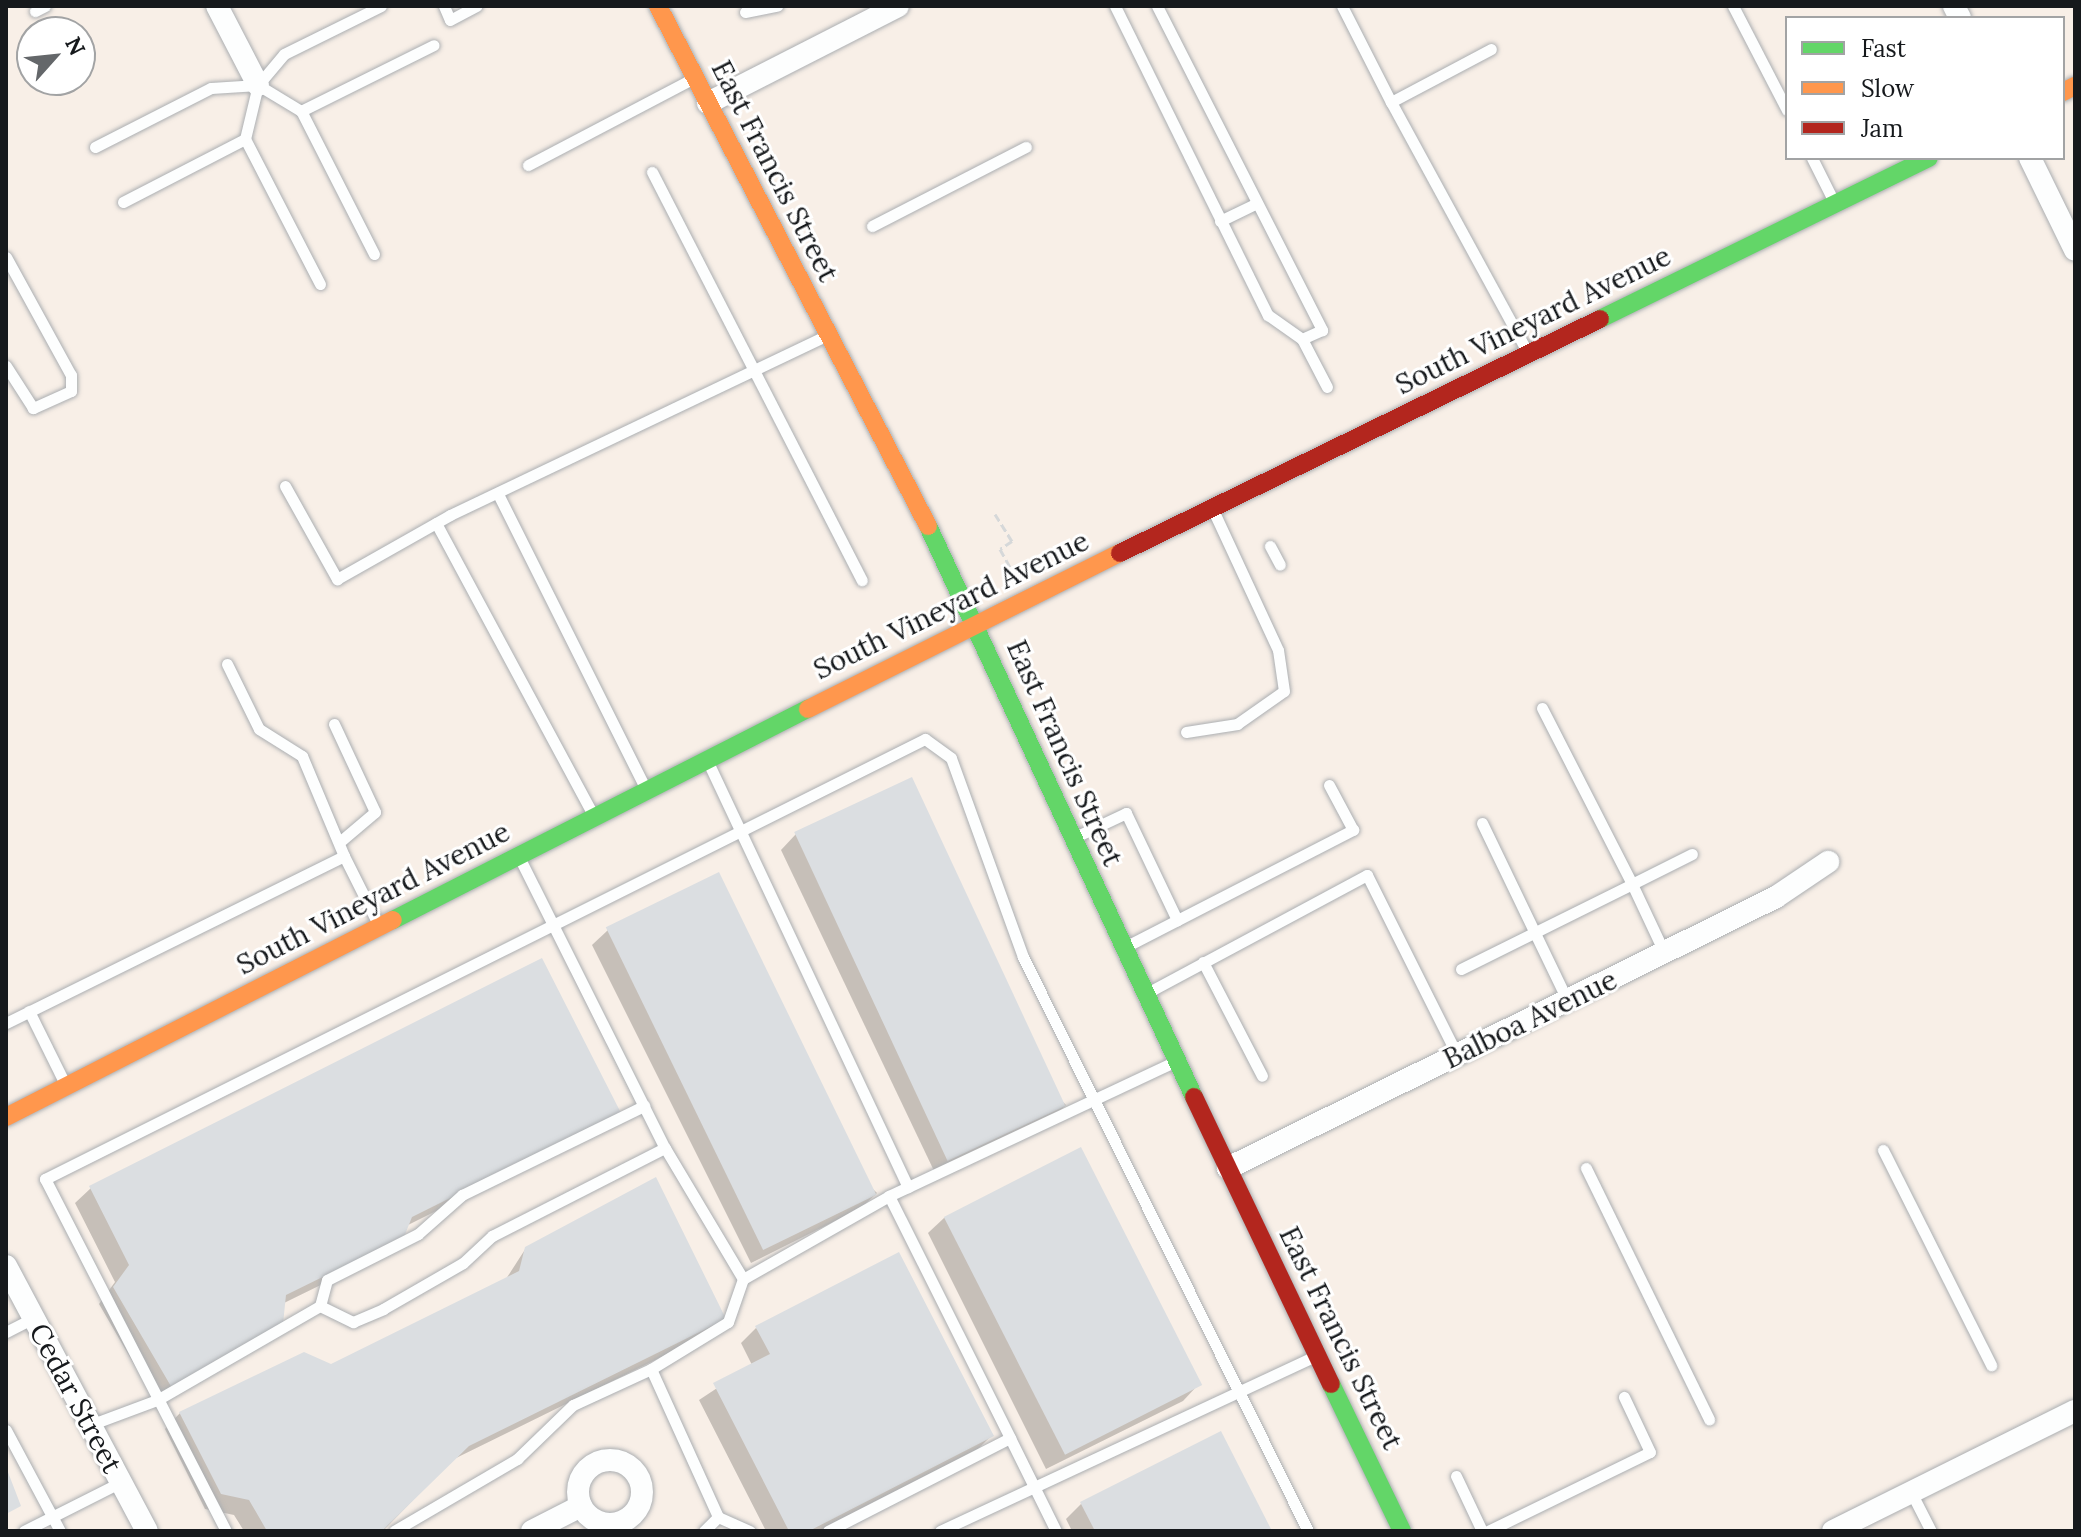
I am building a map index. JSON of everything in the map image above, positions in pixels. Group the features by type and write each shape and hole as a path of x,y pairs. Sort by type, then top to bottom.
{"main road":[{"name":"East Francis Street","path":"658,6 978,622 1070,839 1402,1531"},
{"name":"South Vineyard Avenue","path":"6,1117 978,622 1925,160"}],"street":[{"path":"217,6 258,85"},
{"path":"708,103 898,6"},
{"path":"2031,160 2075,250"},
{"name":"Balboa Avenue","path":"1228,1168 1664,952 1828,862"},
{"name":"Cedar Street","path":"6,1266 147,1531"},
{"path":"1833,1531 2075,1411"},
{"path":"532,1531 581,1506"}],"lane":[{"path":"320,284 245,139 258,85 284,54 381,6"},
{"path":"444,6 450,20 476,6"},
{"path":"745,12 777,6"},
{"path":"1115,6 1268,315 1302,339 1327,387"},
{"path":"1157,6 1322,330 1302,339"},
{"path":"1342,6 1391,102 1529,353"},
{"path":"1733,6 1785,106"},
{"path":"301,111 434,45"},
{"path":"1391,102 1491,49"},
{"path":"528,165 695,78"},
{"path":"95,147 211,88 258,85 301,111 374,254"},
{"path":"123,202 245,139"},
{"path":"872,226 1026,147"},
{"path":"1813,160 1835,204"},
{"path":"1885,160 1893,176"},
{"path":"652,172 752,374 862,580"},
{"path":"1220,221 1257,203"},
{"path":"6,257 71,375 71,391 33,408 6,366"},
{"path":"285,486 337,579 436,523 752,374 828,334"},
{"path":"498,494 647,790"},
{"path":"1186,732 1237,724 1284,691 1278,650 1212,508"},
{"path":"436,523 594,816"},
{"path":"1270,546 1280,565"},
{"path":"227,664 259,729 302,756 342,840 344,856 379,926"},
{"path":"1542,708 1664,952"},
{"path":"334,724 375,812 342,840"},
{"path":"226,1531 45,1179 925,739 951,758 1023,957 1308,1531"},
{"path":"707,759 908,1187"},
{"path":"1123,948 1353,830 1329,785"},
{"path":"1070,839 1126,813 1177,920"},
{"path":"1482,823 1567,1000"},
{"path":"1461,969 1692,854"},
{"path":"518,855 665,1148 743,1279"},
{"path":"6,1023 344,856"},
{"path":"1145,994 1367,875 1457,1055"},
{"path":"1203,962 1262,1076"},
{"path":"29,1011 66,1086"},
{"path":"394,1531 517,1459 573,1405 651,1369 728,1322 743,1279 889,1196 1177,1061"},
{"path":"90,1425 157,1400 320,1306 327,1280 418,1234 462,1195 644,1106"},
{"path":"320,1306 353,1322 383,1309 463,1263 492,1236 665,1148"},
{"path":"1883,1150 1991,1365"},
{"path":"1586,1168 1709,1419"},
{"path":"889,1196 1056,1531"},
{"path":"6,1332 34,1318"},
{"path":"940,1531 1036,1491 1318,1355"},
{"path":"651,1369 718,1517 750,1531"},
{"path":"1456,1476 1485,1531 1650,1452 1624,1397"},
{"path":"6,1430 60,1531"},
{"path":"828,1531 1010,1438"},
{"path":"24,1531 121,1482"},
{"path":"1911,1492 1931,1531"},
{"path":"704,1531 718,1517"}],"path":[{"path":"995,514 1012,541 1000,549 1012,571"}],"shaded area":[{"path":"6,6 2075,6 2075,1531 6,1531"}],"building":[{"path":"912,777 1065,1106 948,1161 794,832"},
{"path":"719,872 876,1195 763,1250 606,927"},
{"path":"542,958 621,1113 412,1217 404,1237 286,1295 283,1324 172,1388 113,1287 129,1265 89,1186"},
{"path":"1081,1147 1202,1385 1065,1455 944,1217"},
{"path":"656,1177 726,1319 469,1446 382,1531 267,1531 249,1500 221,1494 179,1412 304,1352 331,1364 519,1271 525,1247"},
{"path":"899,1252 994,1436 809,1531 789,1531 713,1383 770,1354 755,1326"},
{"path":"1221,1431 1272,1531 1095,1531 1080,1502"},
{"path":"6,1467 21,1506 6,1514"}],"traffic: fast":[{"path":"1600,319 1925,160"},
{"path":"928,526 1194,1097"},
{"path":"393,920 808,709"},
{"path":"1331,1384 1402,1531"}],"traffic: slow":[{"path":"658,6 928,526"},
{"path":"2065,91 2075,86"},
{"path":"808,709 1120,553"},
{"path":"6,1117 393,920"}],"traffic: jam":[{"path":"1120,553 1600,319"},
{"path":"1194,1097 1331,1384"}]}
